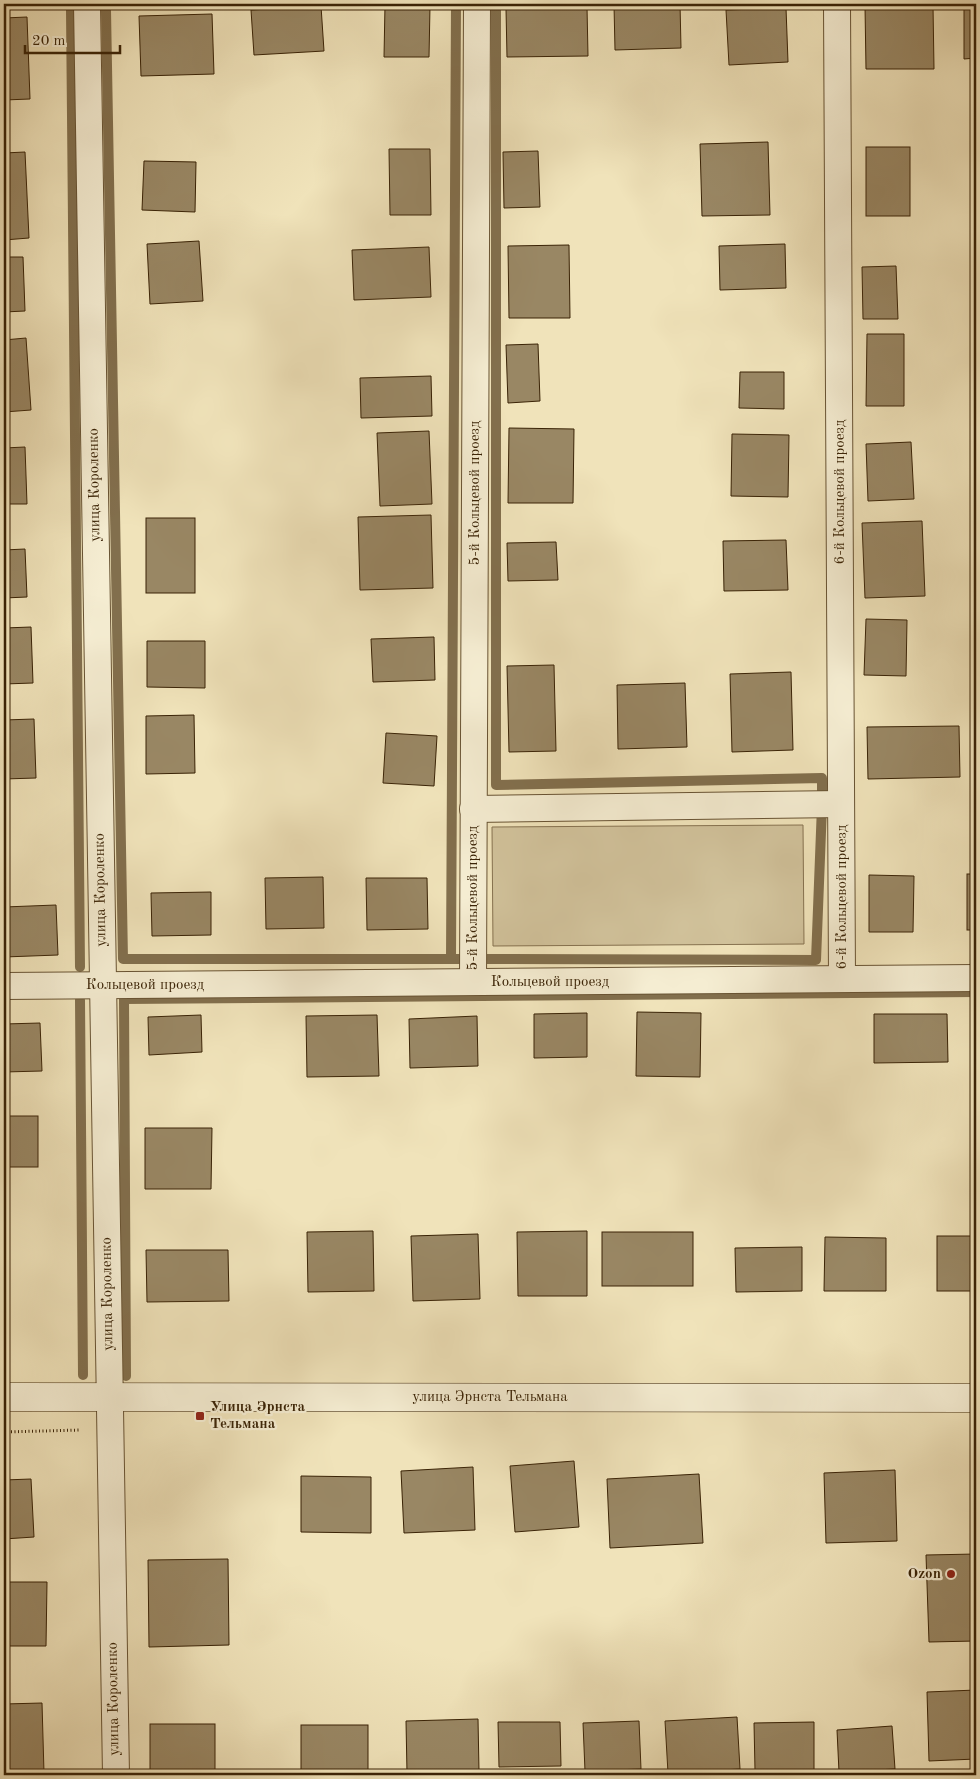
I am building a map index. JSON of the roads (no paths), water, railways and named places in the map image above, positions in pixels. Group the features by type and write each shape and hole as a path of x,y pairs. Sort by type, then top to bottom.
{"main road":[{"name":"улица Эрнста Тельмана","path":"4,1397 976,1398"}],"street":[{"name":"улица Короленко","path":"87,4 116,1775"},
{"name":"5-й Кольцевой проезд","path":"472,982 477,4"},
{"name":"6-й Кольцевой проезд","path":"837,4 842,979"},
{"path":"473,809 841,804"},
{"name":"Кольцевой проезд","path":"4,986 976,978"}],"waterway":[{"path":"451,959 456,4"},
{"path":"496,4 496,785 822,778 822,802"},
{"path":"71,10 80,967"},
{"path":"106,10 123,959 469,959"},
{"path":"478,959 816,960 822,806"},
{"path":"126,1376 124,999 976,992"},
{"path":"80,1000 83,1375"}],"place":[{"name":"Улица Эрнста Тельмана","path":"200,1416"},
{"name":"Ozon","path":"951,1574"}]}
